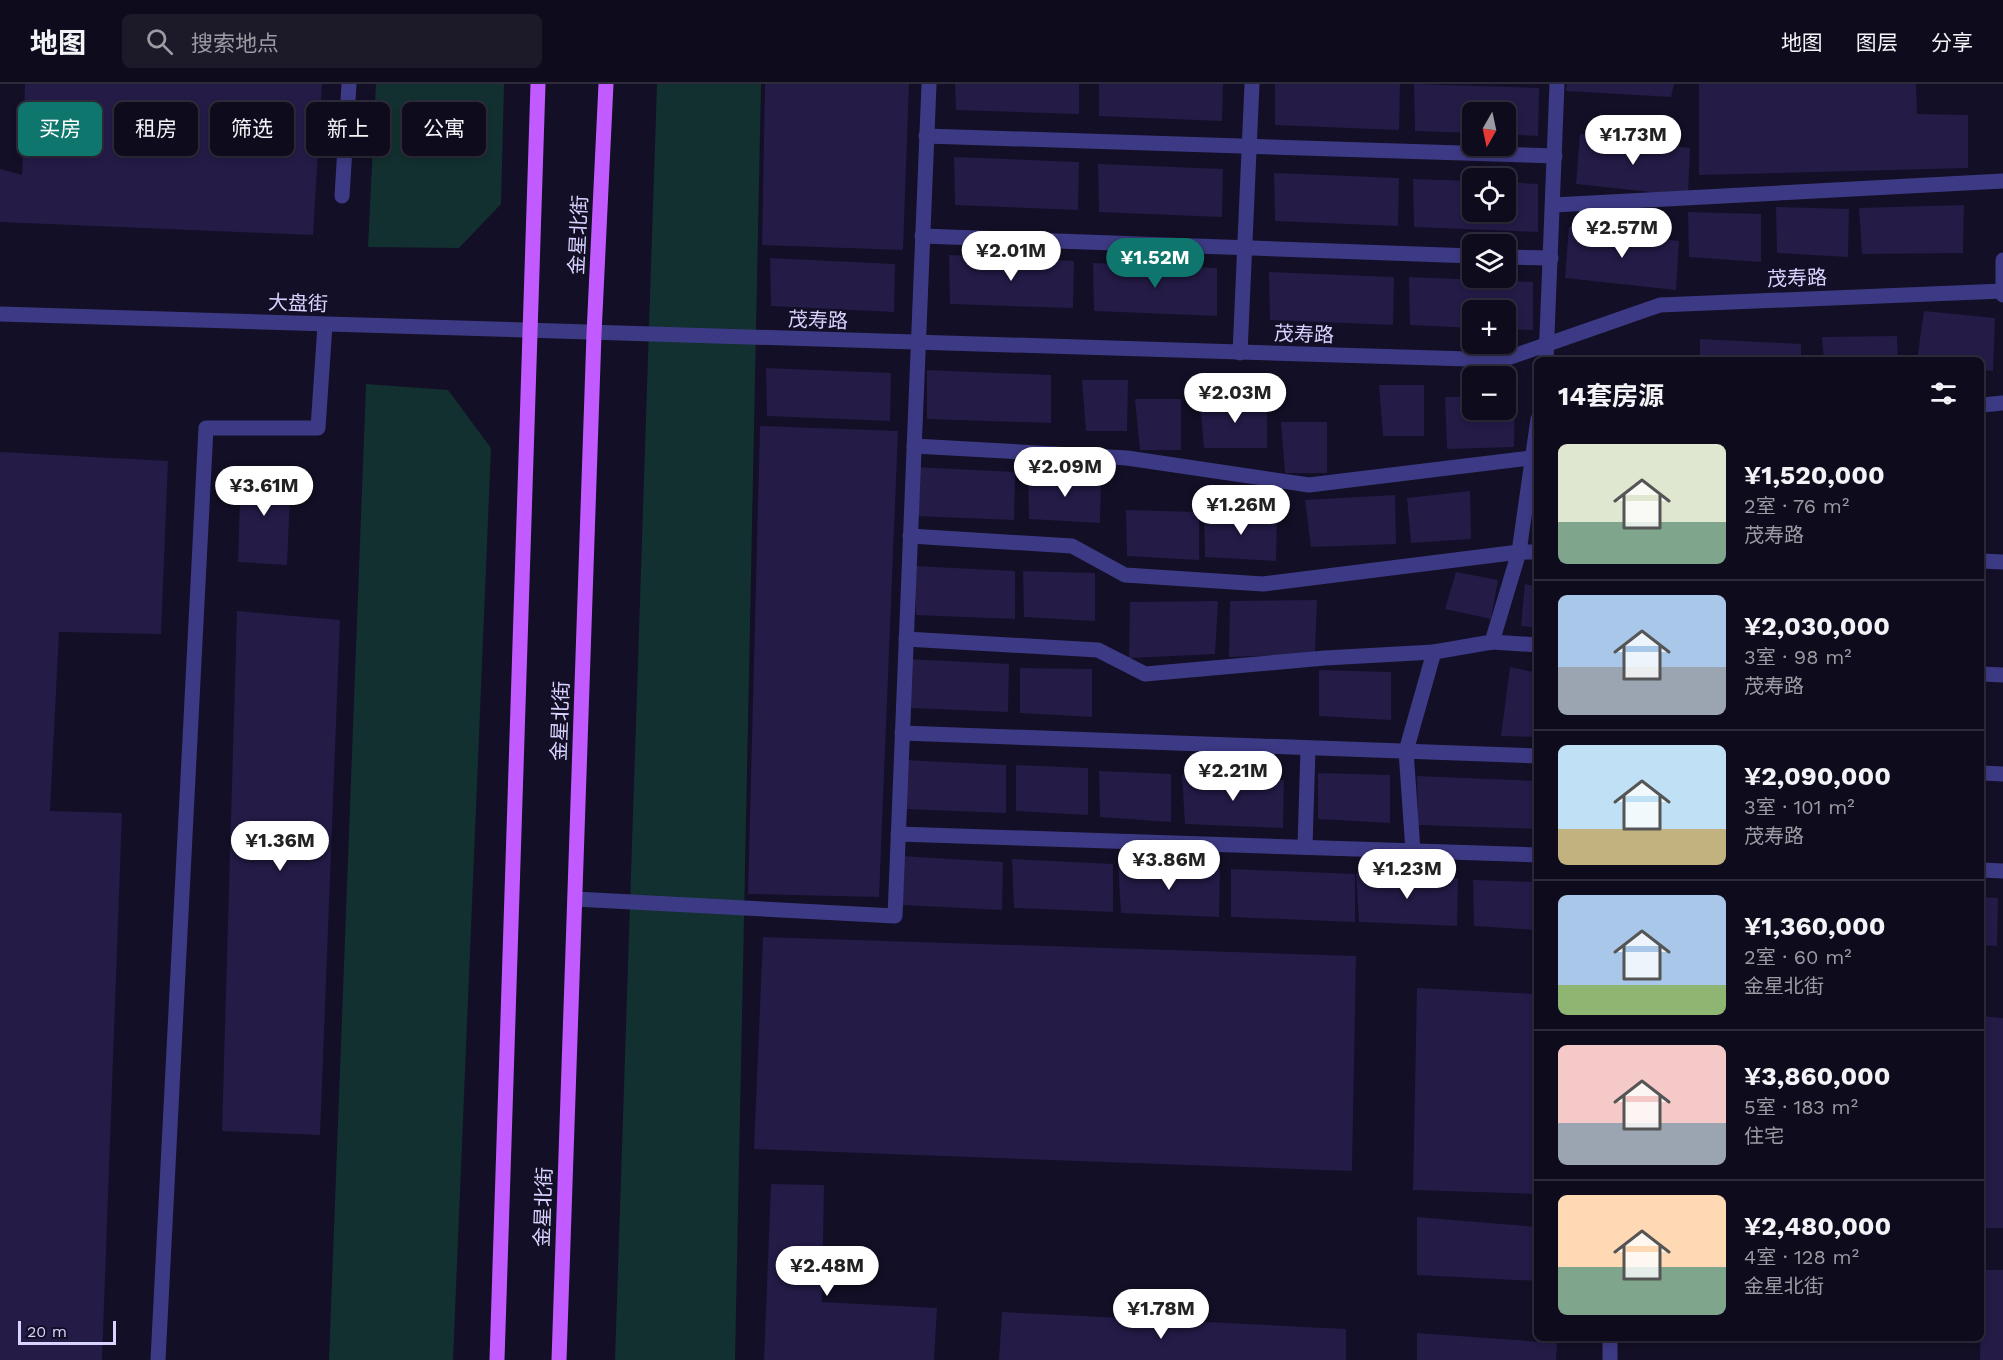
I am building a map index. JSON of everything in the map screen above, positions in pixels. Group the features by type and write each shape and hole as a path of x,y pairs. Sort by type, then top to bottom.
{"main road":[{"name":"金星北街","path":"497,1360 538,84"},
{"name":"金星北街","path":"559,1360 594,334 606,84"}],"street":[{"path":"342,196 349,84"},
{"path":"575,899 895,916 928,84"},
{"path":"1240,353 1252,84"},
{"path":"1546,357 1557,84"},
{"path":"926,136 1555,156"},
{"path":"1553,205 2003,181"},
{"path":"922,236 1462,256"},
{"path":"1516,257 1551,258"},
{"path":"2003,260 2003,293"},
{"name":"茂寿路","path":"594,334 1502,360 1660,305 2003,293"},
{"name":"大盘街","path":"0,314 594,334"},
{"path":"158,1360 206,428 318,428 324,325"},
{"path":"1984,405 2003,403"},
{"path":"914,446 1127,458 1309,485 1534,457"},
{"path":"1492,642 1519,552 1534,463"},
{"path":"910,536 1072,546 1125,575 1263,584 1534,552"},
{"path":"1984,561 2003,562"},
{"path":"906,639 1098,650 1145,674 1325,658 1434,652 1492,642 1534,645"},
{"path":"1413,851 1406,751 1434,652"},
{"path":"1984,674 2003,675"},
{"path":"902,733 1534,756"},
{"path":"1305,847 1308,748"},
{"path":"1984,773 2003,774"},
{"path":"898,834 1534,855"},
{"path":"1984,870 2003,871"},
{"path":"1610,1341 1610,1360"}],"green space":[{"path":"376,84 504,84 501,204 459,248 368,247 372,156 390,156 390,102 375,102"},
{"path":"657,84 761,84 735,1360 615,1360"},
{"path":"366,384 448,390 491,448 453,1360 329,1360"}],"building":[{"path":"25,84 322,84 321,102 306,102 306,156 318,156 313,235 0,222 0,169 22,175 23,156 102,156 102,102 24,102"},
{"path":"765,84 909,84 903,250 762,245"},
{"path":"955,84 1079,84 1079,114 956,110"},
{"path":"1099,84 1223,84 1222,121 1099,116"},
{"path":"1275,84 1400,84 1399,130 1275,125"},
{"path":"1414,84 1539,88 1538,136 1516,135 1516,102 1462,102 1462,133 1415,131"},
{"path":"1567,84 1674,84 1671,97 1566,91"},
{"path":"1699,84 1916,84 1917,114 1968,115 1968,168 1699,175"},
{"path":"1580,134 1690,148 1688,196 1576,184"},
{"path":"954,157 1079,162 1078,210 955,205"},
{"path":"1098,164 1223,169 1222,217 1099,212"},
{"path":"1274,173 1399,178 1398,226 1275,221"},
{"path":"1413,179 1462,181 1462,222 1516,222 1516,183 1538,184 1538,232 1414,227"},
{"path":"1964,205 1963,253 1862,254 1859,208"},
{"path":"1776,207 1849,209 1848,257 1777,253"},
{"path":"1688,212 1761,214 1761,262 1689,257"},
{"path":"1569,227 1679,241 1676,290 1565,278"},
{"path":"949,255 1074,261 1073,308 950,304"},
{"path":"770,258 895,264 894,312 771,306"},
{"path":"1093,263 1217,268 1217,316 1094,311"},
{"path":"1269,272 1394,277 1393,325 1270,320"},
{"path":"1409,277 1462,279 1462,288 1516,288 1516,281 1533,282 1533,330 1516,329 1516,300 1462,300 1462,327 1410,325"},
{"path":"1924,311 1995,318 1993,371 1984,370 1984,357 1917,357"},
{"path":"1897,336 1898,357 1824,357 1822,337"},
{"path":"1700,339 1801,344 1801,357 1700,357"},
{"path":"766,368 891,373 890,421 767,416"},
{"path":"927,370 1051,375 1051,423 927,419"},
{"path":"1082,380 1128,380 1127,431 1086,431"},
{"path":"1379,385 1424,385 1424,436 1383,436"},
{"path":"1445,397 1462,397 1462,420 1515,420 1514,447 1447,449"},
{"path":"1267,398 1267,448 1204,448 1200,402"},
{"path":"1135,399 1181,399 1181,450 1140,450"},
{"path":"1281,422 1327,422 1327,473 1285,473"},
{"path":"760,426 898,431 879,897 748,894"},
{"path":"0,452 168,461 161,634 59,632 50,811 122,813 102,1360 0,1360"},
{"path":"913,467 1015,472 1014,520 916,516"},
{"path":"241,471 291,472 287,565 238,562"},
{"path":"1028,473 1101,476 1100,523 1029,519"},
{"path":"1470,491 1471,539 1411,543 1407,498"},
{"path":"1395,495 1396,544 1311,547 1305,500"},
{"path":"1126,510 1199,512 1199,560 1127,556"},
{"path":"1204,512 1277,513 1276,561 1205,557"},
{"path":"914,566 1015,571 1015,619 916,615"},
{"path":"1023,571 1095,573 1095,621 1024,617"},
{"path":"1456,572 1498,580 1491,619 1445,609"},
{"path":"1525,584 1534,586 1534,628 1521,626"},
{"path":"1317,600 1315,654 1229,657 1230,601"},
{"path":"1218,601 1215,654 1129,658 1130,602"},
{"path":"237,611 340,620 320,1135 222,1131"},
{"path":"907,659 1009,664 1008,712 910,708"},
{"path":"1510,667 1534,672 1534,737 1501,736"},
{"path":"1020,668 1092,669 1092,717 1020,713"},
{"path":"1319,670 1391,672 1391,720 1319,716"},
{"path":"905,760 1006,765 1006,813 907,809"},
{"path":"1016,765 1088,768 1088,815 1016,811"},
{"path":"1099,771 1171,774 1171,822 1100,817"},
{"path":"1318,773 1390,775 1390,823 1318,819"},
{"path":"1182,775 1284,780 1283,828 1185,824"},
{"path":"1417,776 1534,781 1534,829 1418,825"},
{"path":"901,856 1003,862 1002,910 903,905"},
{"path":"1012,859 1113,864 1113,912 1014,908"},
{"path":"1118,864 1220,869 1219,917 1121,913"},
{"path":"1231,869 1355,874 1355,922 1231,917"},
{"path":"1356,873 1458,878 1457,926 1359,922"},
{"path":"1473,880 1534,882 1534,930 1474,926"},
{"path":"1984,897 1998,898 1997,946 1984,945"},
{"path":"763,937 1356,956 1352,1171 754,1149"},
{"path":"1417,988 1534,994 1534,1194 1413,1190"},
{"path":"1984,1016 2003,1018 2003,1228 1984,1228"},
{"path":"771,1184 824,1185 822,1302 937,1308 934,1360 764,1360"},
{"path":"1417,1217 1534,1227 1534,1281 1417,1275"},
{"path":"1984,1270 2003,1270 2003,1360 1980,1360 1980,1341 1984,1341"},
{"path":"1002,1312 1346,1329 1346,1360 999,1360"},
{"path":"1417,1333 1557,1343 1556,1360 1417,1360"}]}
